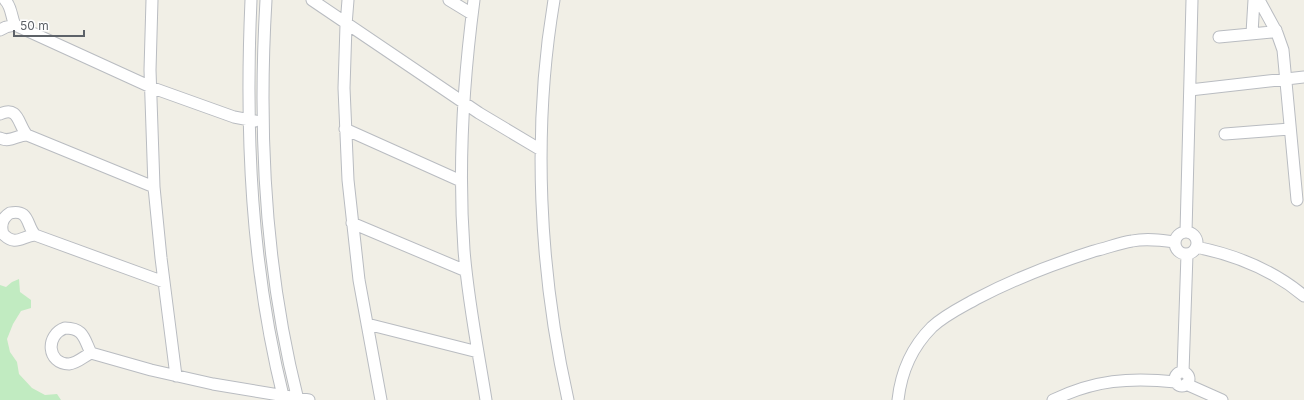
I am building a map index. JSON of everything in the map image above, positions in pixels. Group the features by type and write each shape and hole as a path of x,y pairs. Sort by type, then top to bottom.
{"street":[{"path":"5,0 9,4 12,19 15,25"},
{"path":"152,0 151,87 154,187 157,228 176,376"},
{"path":"251,0 249,53 250,168 258,257 270,333 283,398"},
{"path":"91,353 176,376 283,398 302,399 284,333 272,258 263,122 263,64 266,0"},
{"path":"312,0 464,103 498,125 542,150"},
{"path":"348,0 344,88 348,180 359,280 381,400"},
{"path":"449,0 472,14"},
{"path":"474,0 464,103 461,181 462,222 466,271 486,400"},
{"path":"554,0 544,90 542,150 543,200 547,263 555,327 568,400"},
{"path":"1186,232 1192,0"},
{"path":"1252,33 1254,0"},
{"path":"1259,0 1276,30 1283,50 1297,200"},
{"path":"0,30 15,25 151,87 234,118 263,122"},
{"path":"1219,37 1272,32 1276,30"},
{"path":"1190,90 1304,78"},
{"path":"0,114 6,112 16,115 27,135"},
{"path":"345,129 461,181"},
{"path":"1225,134 1290,129"},
{"path":"0,138 11,140 19,136 27,135 154,187"},
{"path":"352,223 466,271"},
{"path":"1186,232 1192,234 1196,238 1196,247 1192,252 1187,254 1177,250 1175,242 1178,235 1186,232"},
{"path":"35,235 164,282"},
{"path":"898,400 904,370 913,352 932,327 951,312 1017,279 1070,259 1132,241 1144,239 1175,242"},
{"path":"1196,247 1228,255 1256,266 1286,283 1304,296"},
{"path":"1181,383 1175,377 1177,374 1183,372 1187,254"},
{"path":"367,324 478,352"},
{"path":"1053,400 1086,387 1118,380 1144,379 1181,383 1222,400"}],"green space":[{"path":"19,279 20,292 31,300 31,308 21,311 13,324 7,339 10,352 17,362 19,374 32,388 45,395 57,394 61,400 0,400 0,285 6,287"}]}
